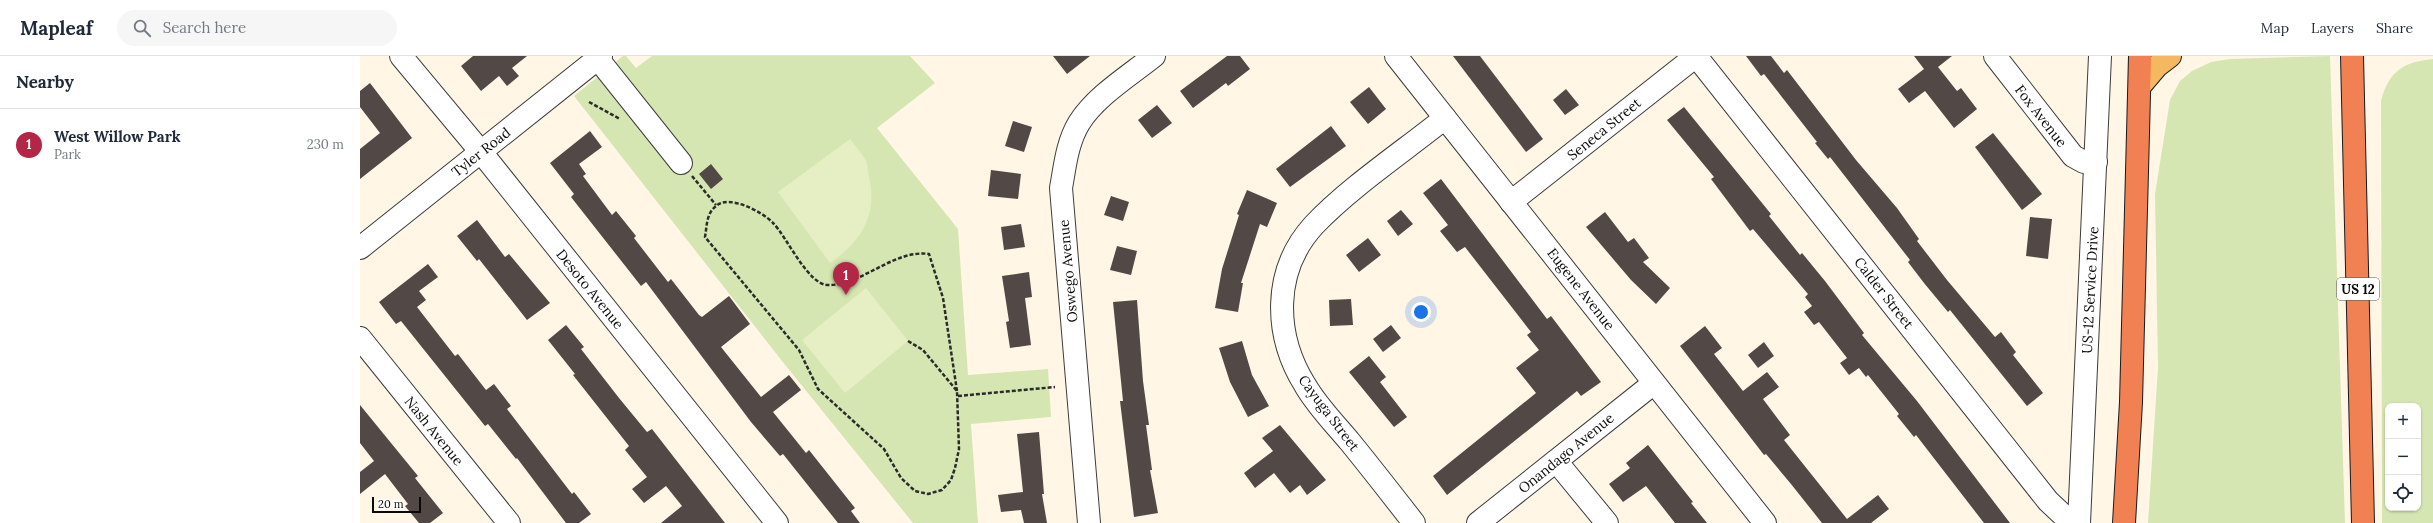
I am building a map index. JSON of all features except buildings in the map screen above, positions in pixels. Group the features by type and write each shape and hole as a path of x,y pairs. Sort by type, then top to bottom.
{"highway":[{"path":"2124,523 2131,402 2140,56"},
{"name":"US 12","path":"2352,56 2363,523"}],"main road":[{"path":"2140,86 2157,66 2170,56"}],"street":[{"name":"Desoto Avenue","path":"401,56 481,152 777,523"},
{"name":"Oswego Avenue","path":"1089,523 1061,188 1067,153 1079,123 1104,96 1154,56"},
{"name":"Eugene Avenue","path":"1396,56 1764,523"},
{"name":"Seneca Street","path":"1511,202 1696,56"},
{"name":"Calder Street","path":"1696,56 2048,501 2065,517 2079,521"},
{"name":"Fox Avenue","path":"1995,56 2074,156 2084,162 2096,162"},
{"name":"US-12 Service Drive","path":"2079,521 2100,56"},
{"name":"Tyler Road","path":"360,248 600,58"},
{"path":"600,58 681,163"},
{"name":"Cayuga Street","path":"1414,523 1305,386 1290,356 1282,324 1281,306 1288,268 1297,250 1313,226 1333,207 1445,118"},
{"name":"Nash Avenue","path":"360,338 509,523"},
{"name":"Onandago Avenue","path":"1478,523 1654,383"},
{"path":"1556,461 1607,523"}],"path":[{"path":"681,163 716,205"},
{"path":"728,202 749,207 773,222 815,280 827,286 841,284 886,264 919,252 929,254 943,298 957,391 959,449 951,480 942,490 928,494 915,491 901,478 884,449 818,389 799,350 705,237 708,217 716,205 728,202"},
{"path":"908,341 923,350 957,391"},
{"path":"958,396 1055,387"}],"green space":[{"path":"623,56 626,56 636,68 652,56 910,56 935,83 877,128 958,229 968,375 1048,369 1051,417 971,424 978,523 913,523 782,361 574,96"},
{"path":"2330,56 2345,523 2148,523 2158,367 2155,194 2170,100 2180,81 2192,71 2211,62 2230,59"},
{"path":"2433,59 2433,523 2382,523 2381,101 2388,82 2393,75 2405,66"},
{"path":"850,139 867,163 871,191 871,204 869,215 858,237 841,255 830,263 778,192"},
{"path":"866,288 908,341 845,393 802,340"}],"place":[{"name":"West Willow Park","path":"846,295"}]}
